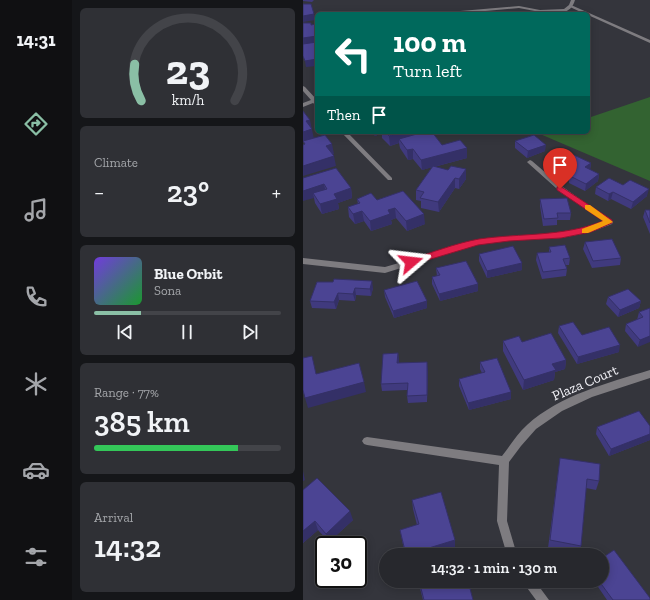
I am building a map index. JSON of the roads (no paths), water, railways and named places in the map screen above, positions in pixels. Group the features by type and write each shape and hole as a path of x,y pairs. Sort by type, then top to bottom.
{"street":[{"path":"563,12 571,6 573,0"},
{"path":"460,12 519,7 539,11 566,10"},
{"path":"303,88 315,101"},
{"path":"303,105 315,102"},
{"path":"346,134 390,179"},
{"path":"303,261 385,270 478,242 509,238 561,236 588,230 609,222"},
{"name":"Plaza Court","path":"504,462 532,426 567,404 600,390 650,374"},
{"path":"367,441 504,462 502,521 510,548"},
{"path":"534,588 543,600"}],"lane":[{"path":"571,6 584,12"},
{"path":"590,15 650,42"},
{"path":"530,162 540,173 560,189 609,222"}]}
